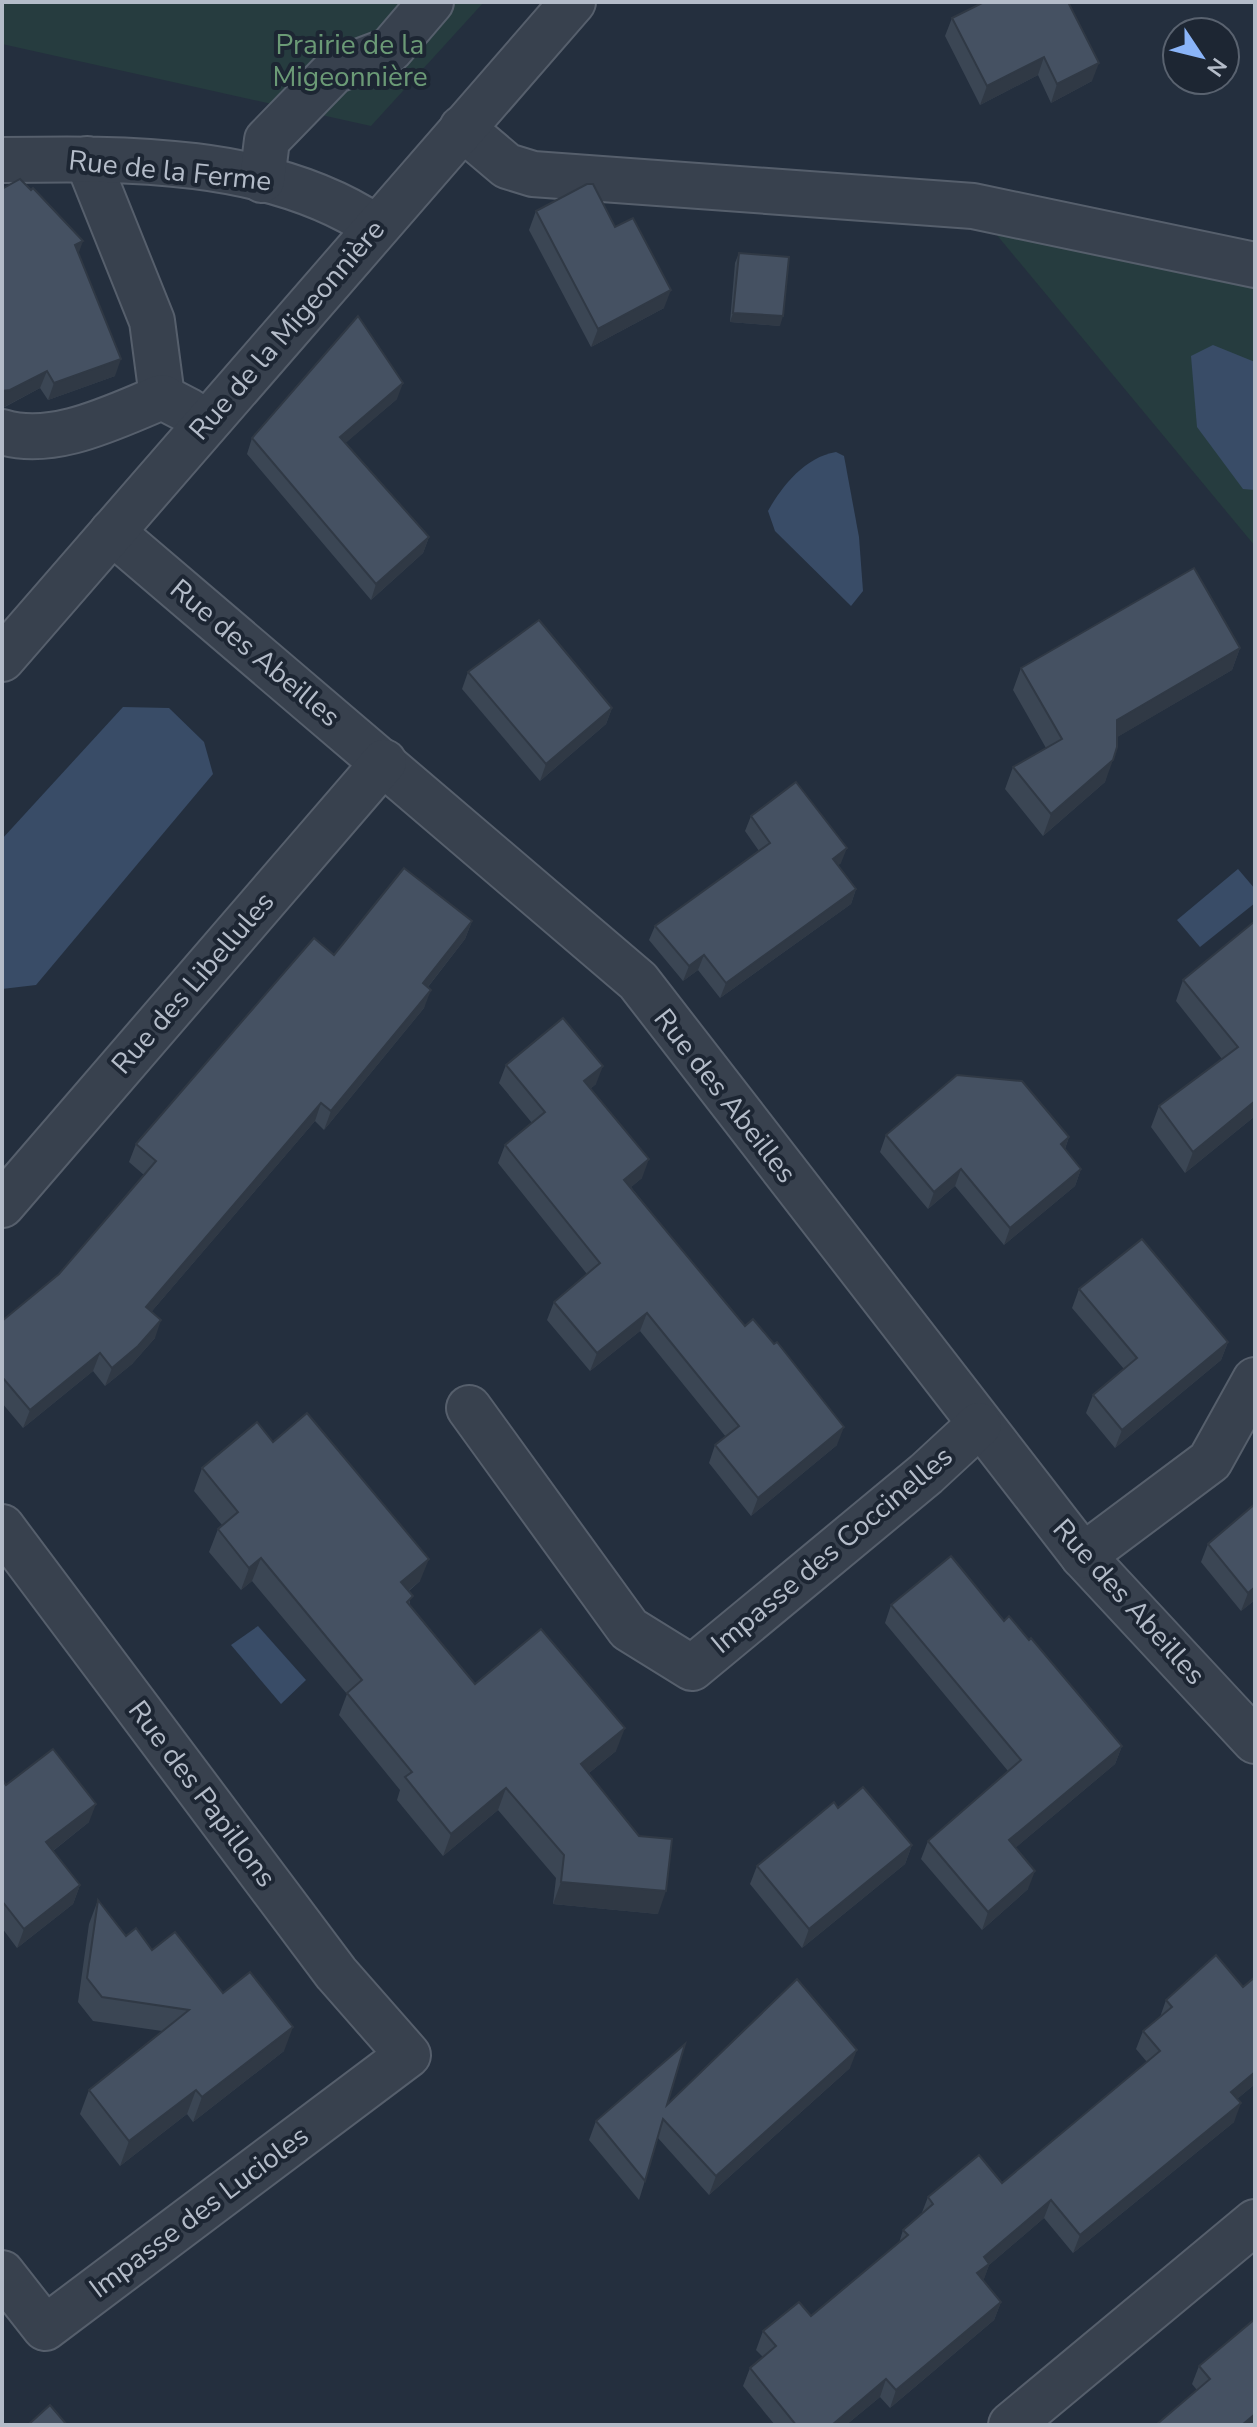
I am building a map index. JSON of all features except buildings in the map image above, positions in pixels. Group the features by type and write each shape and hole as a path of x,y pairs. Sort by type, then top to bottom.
{"street":[{"path":"262,180 267,140 334,71 390,50 431,2"},
{"name":"Rue de la Migeonnière","path":"2,659 573,2"},
{"path":"462,128 507,166 533,174 973,206 1255,265"},
{"path":"87,159 152,321 162,397"},
{"name":"Rue de la Ferme","path":"2,160 87,159 198,169 290,184 323,197 376,227"},
{"path":"2,432 48,436 111,418 162,397 209,419"},
{"name":"Rue des Abeilles","path":"112,532 638,981 1083,1556 1255,1741"},
{"name":"Rue des Libellules","path":"2,1205 384,762"},
{"path":"1083,1556 1210,1461 1255,1380"},
{"name":"Impasse des Coccinelles","path":"469,1408 629,1629 692,1668 926,1474 979,1425"},
{"name":"Rue des Papillons","path":"2,1527 336,1973 408,2055"},
{"name":"Impasse des Lucioles","path":"2,2273 45,2328 408,2055"},
{"path":"1011,2425 1255,2222"}],"green space":[{"name":"Prairie de la Migeonnière","path":"2,2 484,2 371,126 2,44"},
{"path":"996,234 1255,288 1255,546"}],"water":[{"path":"1213,345 1255,362 1255,490 1243,489 1197,427 1191,356"},
{"path":"836,452 844,456 859,537 863,591 851,606 775,531 768,511 780,492 805,466"},
{"path":"123,707 169,708 204,742 213,774 36,985 2,989 2,839"},
{"path":"1238,869 1255,889 1255,903 1200,947 1177,920"},
{"path":"258,1626 306,1680 281,1704 231,1645"}]}
